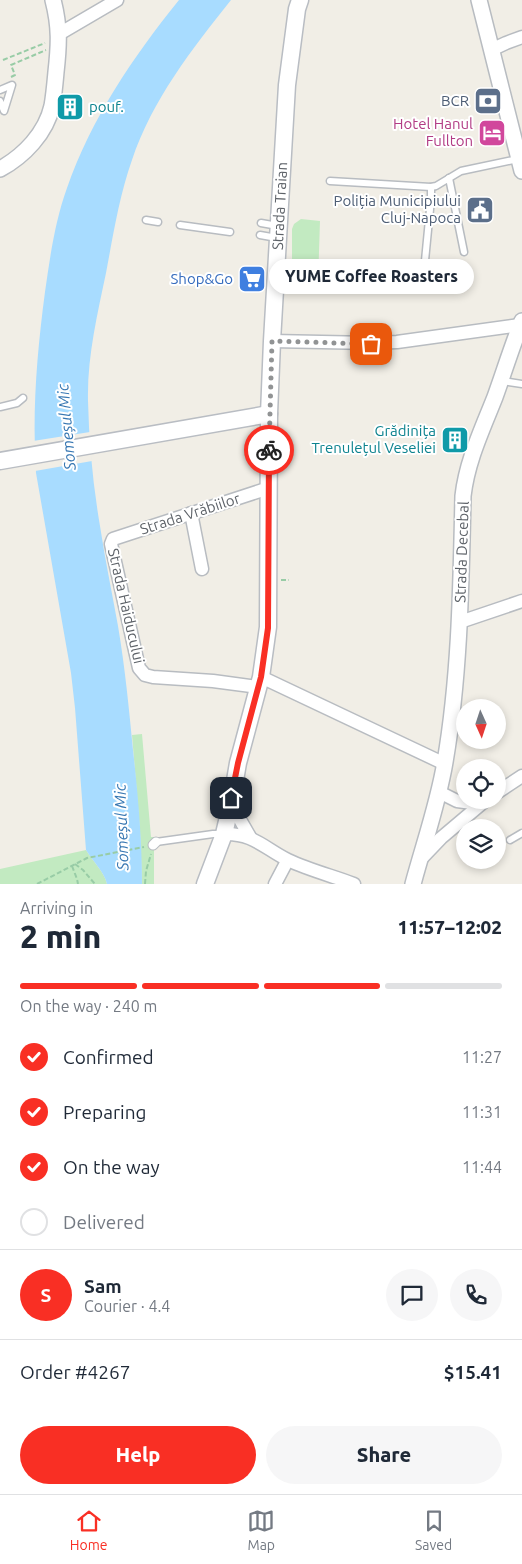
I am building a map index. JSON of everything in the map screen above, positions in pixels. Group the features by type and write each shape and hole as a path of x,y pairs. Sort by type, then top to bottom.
{"main road":[{"name":"Strada Traian","path":"205,884 224,834 238,763 260,682 269,616 269,414 272,341 287,85 300,0"},
{"path":"0,461 269,414"}],"street":[{"path":"0,169 11,163 40,135 52,106 52,0"},
{"path":"53,38 117,0"},
{"path":"479,0 521,165"},
{"path":"491,50 506,42 522,37"},
{"path":"272,341 371,344 521,323"},
{"name":"Strada Decebal","path":"412,884 439,792 454,701 460,622 465,481 479,435 521,323"},
{"name":"Strada Vrăbiilor","path":"112,540 269,488"},
{"path":"191,513 202,569"},
{"name":"Strada Haiducului","path":"112,540 111,544 139,668 144,675 213,681 260,682 445,764"},
{"path":"460,622 522,601"},
{"path":"506,786 520,775"},
{"path":"439,792 456,800"},
{"path":"231,804 250,837"},
{"path":"419,861 441,838 475,809"},
{"path":"224,834 250,837 289,860 354,884"},
{"path":"275,884 285,865"}],"lane":[{"path":"0,90 12,85 4,111 0,101"},
{"path":"330,181 431,187 461,171 521,165"},
{"path":"449,178 464,252"},
{"path":"372,276 415,275 424,271 432,200 431,187"},
{"path":"146,220 158,222"},
{"path":"261,223 278,232"},
{"path":"180,225 230,232"},
{"path":"260,235 278,232"},
{"path":"500,381 522,384"},
{"path":"0,407 17,403 23,398"},
{"path":"152,844 213,834 224,834"},
{"path":"510,840 522,834"}],"path":[{"path":"3,60 53,38"},
{"path":"7,78 15,76 11,65 48,50"},
{"path":"284,580 289,580"},
{"path":"36,884 87,858 152,844 146,871 146,884"},
{"path":"73,865 78,884"},
{"path":"73,865 83,870 95,884"}],"green space":[{"path":"301,219 320,221 318,283 296,283 292,278 292,229 294,224"},
{"path":"142,734 151,837 154,837 154,884 142,884 140,831 132,735"},
{"path":"86,850 106,879 107,884 0,884 0,869"}],"water":[{"name":"Someșul Mic","path":"179,0 231,0 174,76 140,138 127,174 120,202 96,321 89,369 90,448 93,480 125,672 137,784 141,850 142,884 107,884 106,879 86,850 71,673 36,473 35,405 38,360 53,239 59,213 77,162 101,113 130,66"}],"pier":[{"path":"90,432 92,461 35,471 33,441"}],"way so far":[{"path":"269,450 272,341 371,344"}],"place":[{"name":"BCR","path":"488,101"},
{"name":"pouf.","path":"70,107"},
{"name":"Hotel Hanul Fullton","path":"492,133"},
{"name":"Poliția Municipiului Cluj-Napoca","path":"480,210"},
{"name":"Shop&Go","path":"252,279"},
{"name":"YUME Coffee Roasters","path":"371,344"},
{"name":"Grădinița Trenulețul Veseliei","path":"455,440"}],"route":[{"path":"231,798 238,763 261,677 268,628 269,450"}]}
